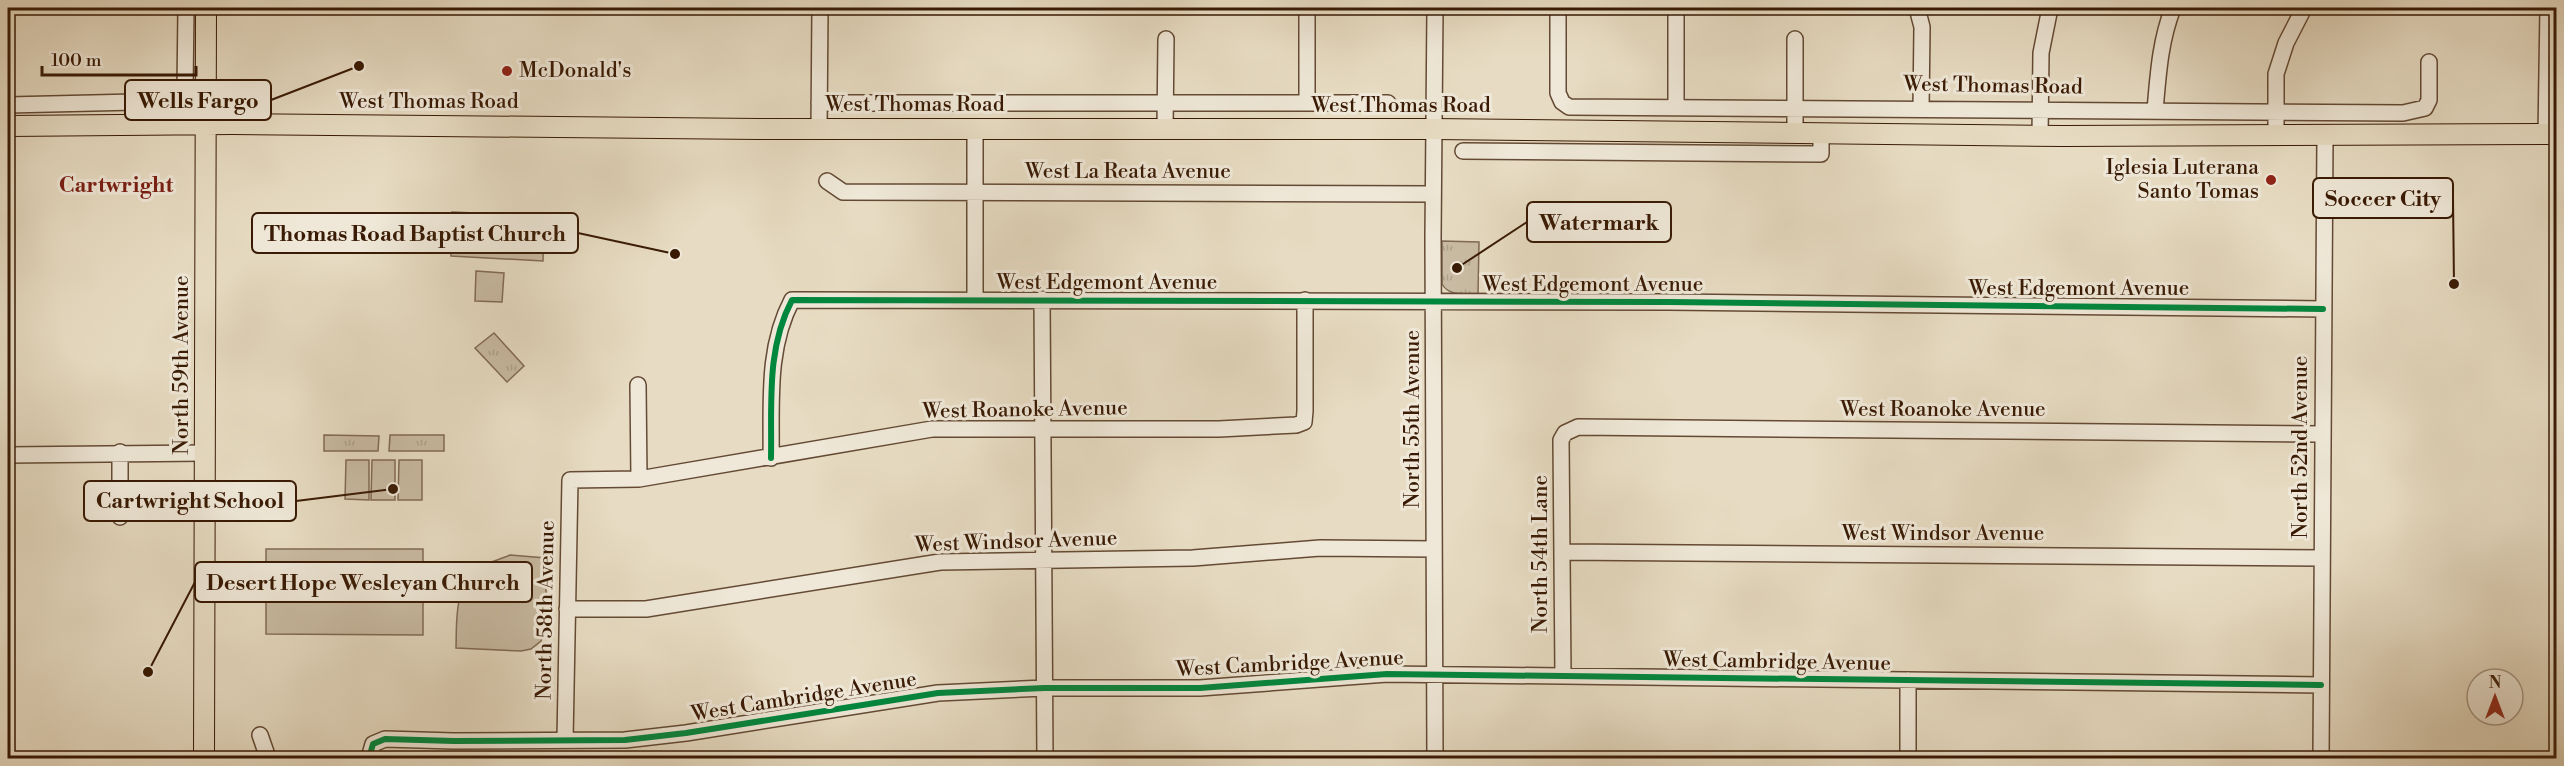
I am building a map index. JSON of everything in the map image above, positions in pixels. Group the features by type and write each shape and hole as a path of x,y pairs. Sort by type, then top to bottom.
{"main road":[{"name":"North 59th Avenue","path":"204,759 206,8"},
{"name":"West Thomas Road","path":"8,126 207,124 819,129 1433,129 2040,136 2551,134"}],"street":[{"path":"8,105 177,101 182,98 185,89 186,8"},
{"path":"819,129 820,8"},
{"path":"1307,8 1307,104"},
{"name":"North 55th Avenue","path":"1435,8 1433,129 1435,759"},
{"name":"West Thomas Road","path":"1558,8 1558,93 1562,102 1569,107 2403,113 2425,108 2429,100 2429,62"},
{"path":"1676,8 1676,106"},
{"path":"1917,8 1922,27 1921,109"},
{"path":"2040,136 2041,53 2050,8"},
{"path":"2155,111 2161,48 2165,27 2173,8"},
{"path":"2276,136 2276,74 2286,43 2304,8"},
{"path":"2548,8 2551,134"},
{"path":"1165,129 1166,39"},
{"path":"1795,39 1795,134"},
{"name":"West Thomas Road","path":"819,103 1388,104"},
{"path":"975,129 975,300"},
{"path":"1522,131 1522,152"},
{"path":"1463,151 1821,154 1821,135"},
{"name":"North 52nd Avenue","path":"2321,759 2325,136"},
{"name":"West La Reata Avenue","path":"827,181 843,192 1433,194"},
{"path":"1042,299 1045,759"},
{"name":"West Edgemont Avenue","path":"771,458 772,364 782,320 792,300 1305,300 2323,309"},
{"name":"West Roanoke Avenue","path":"570,480 639,479 932,429 1219,429 1296,425 1304,422 1305,300"},
{"path":"638,385 639,479"},
{"name":"West Roanoke Avenue","path":"1564,433 1578,427 2322,434"},
{"name":"North 54th Lane","path":"1563,675 1561,440 1564,433"},
{"path":"8,455 120,452 206,453"},
{"path":"120,452 120,517"},
{"name":"North 58th Avenue","path":"565,740 570,480"},
{"name":"West Windsor Avenue","path":"567,609 646,609 940,562 1193,558 1320,548 1434,549"},
{"name":"West Windsor Avenue","path":"1563,552 2322,558"},
{"name":"West Cambridge Avenue","path":"371,751 385,738 466,741 625,740 686,733 938,693 1044,688 1200,688 1335,677 1434,674 1563,675 2321,685"},
{"path":"1908,680 1908,759"},
{"path":"260,735 268,759"}],"green space":[{"path":"452,212 544,216 543,261 451,256"},
{"path":"1442,241 1479,242 1478,294 1453,293 1442,284"},
{"path":"476,271 504,273 502,302 475,301"},
{"path":"494,333 524,366 507,382 475,348"},
{"path":"324,435 379,436 378,451 324,451"},
{"path":"390,435 444,435 444,451 389,451"},
{"path":"346,460 369,460 369,500 345,499"},
{"path":"372,460 395,460 395,500 371,500"},
{"path":"399,460 422,460 422,500 398,500"},
{"path":"266,549 423,549 423,635 266,634"},
{"path":"510,555 546,558 546,619 541,641 531,649 521,651 456,648 457,613 466,582 483,566"}],"cycle path":[{"path":"771,458 774,358 778,338 792,300 1669,302 2323,309"},
{"path":"369,758 373,744 385,739 625,740 686,733 938,693 1044,688 1200,688 1387,674 2321,685"}],"place":[{"name":"Wells Fargo","path":"359,66"},
{"name":"McDonald's","path":"507,71"},
{"name":"Iglesia Luterana Santo Tomas","path":"2271,180"},
{"name":"Thomas Road Baptist Church","path":"675,254"},
{"name":"Watermark","path":"1457,268"},
{"name":"Soccer City","path":"2454,284"},
{"name":"Cartwright School","path":"393,489"},
{"name":"Desert Hope Wesleyan Church","path":"148,672"}],"district":[{"name":"Cartwright","path":"116,185"}]}
